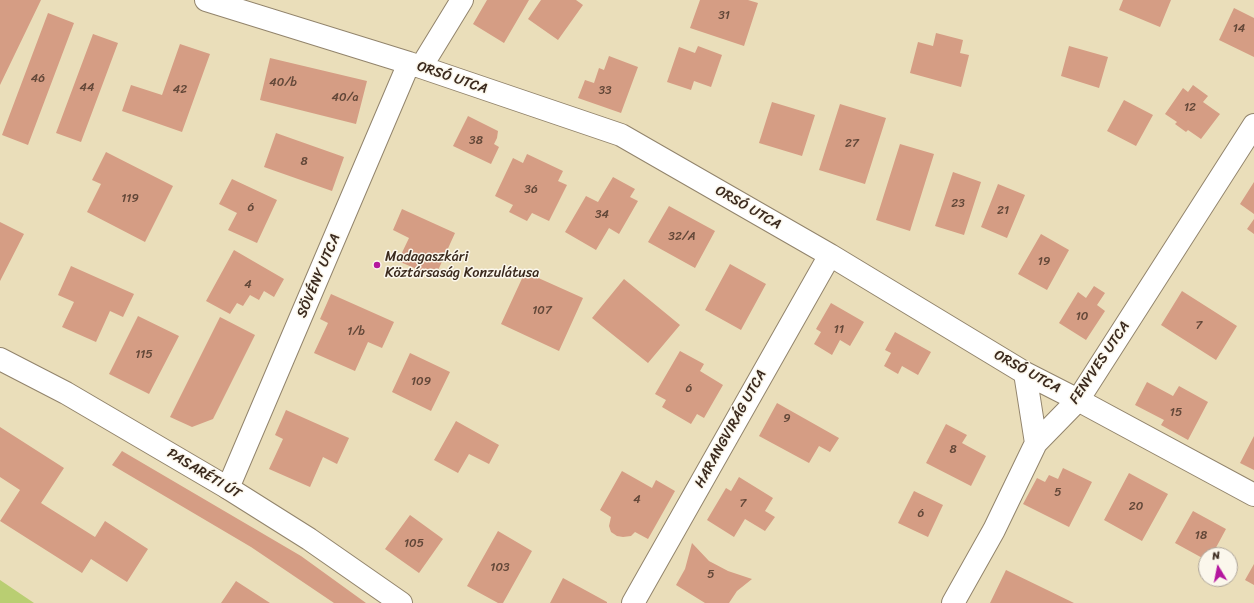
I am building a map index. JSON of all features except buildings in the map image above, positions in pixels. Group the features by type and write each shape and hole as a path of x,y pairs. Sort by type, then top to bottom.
{"street":[{"name":"ORSÓ UTCA","path":"206,0 415,65 621,135 830,255 1025,373 1254,495"},
{"name":"SÖVÉNY UTCA","path":"228,488 415,65 462,0"},
{"name":"FENYVES UTCA","path":"953,603 994,530 1036,443 1078,400 1254,125"},
{"name":"HARANGVIRÁG UTCA","path":"633,603 830,255"},
{"name":"PASARÉTI ÚT","path":"0,359 66,393 228,488 309,539 401,603"},
{"path":"1025,373 1036,443"}],"green space":[{"path":"0,580 34,603 0,603"}],"place":[{"name":"Madagaszkári Köztársaság Konzulátusa","path":"377,265"}]}
